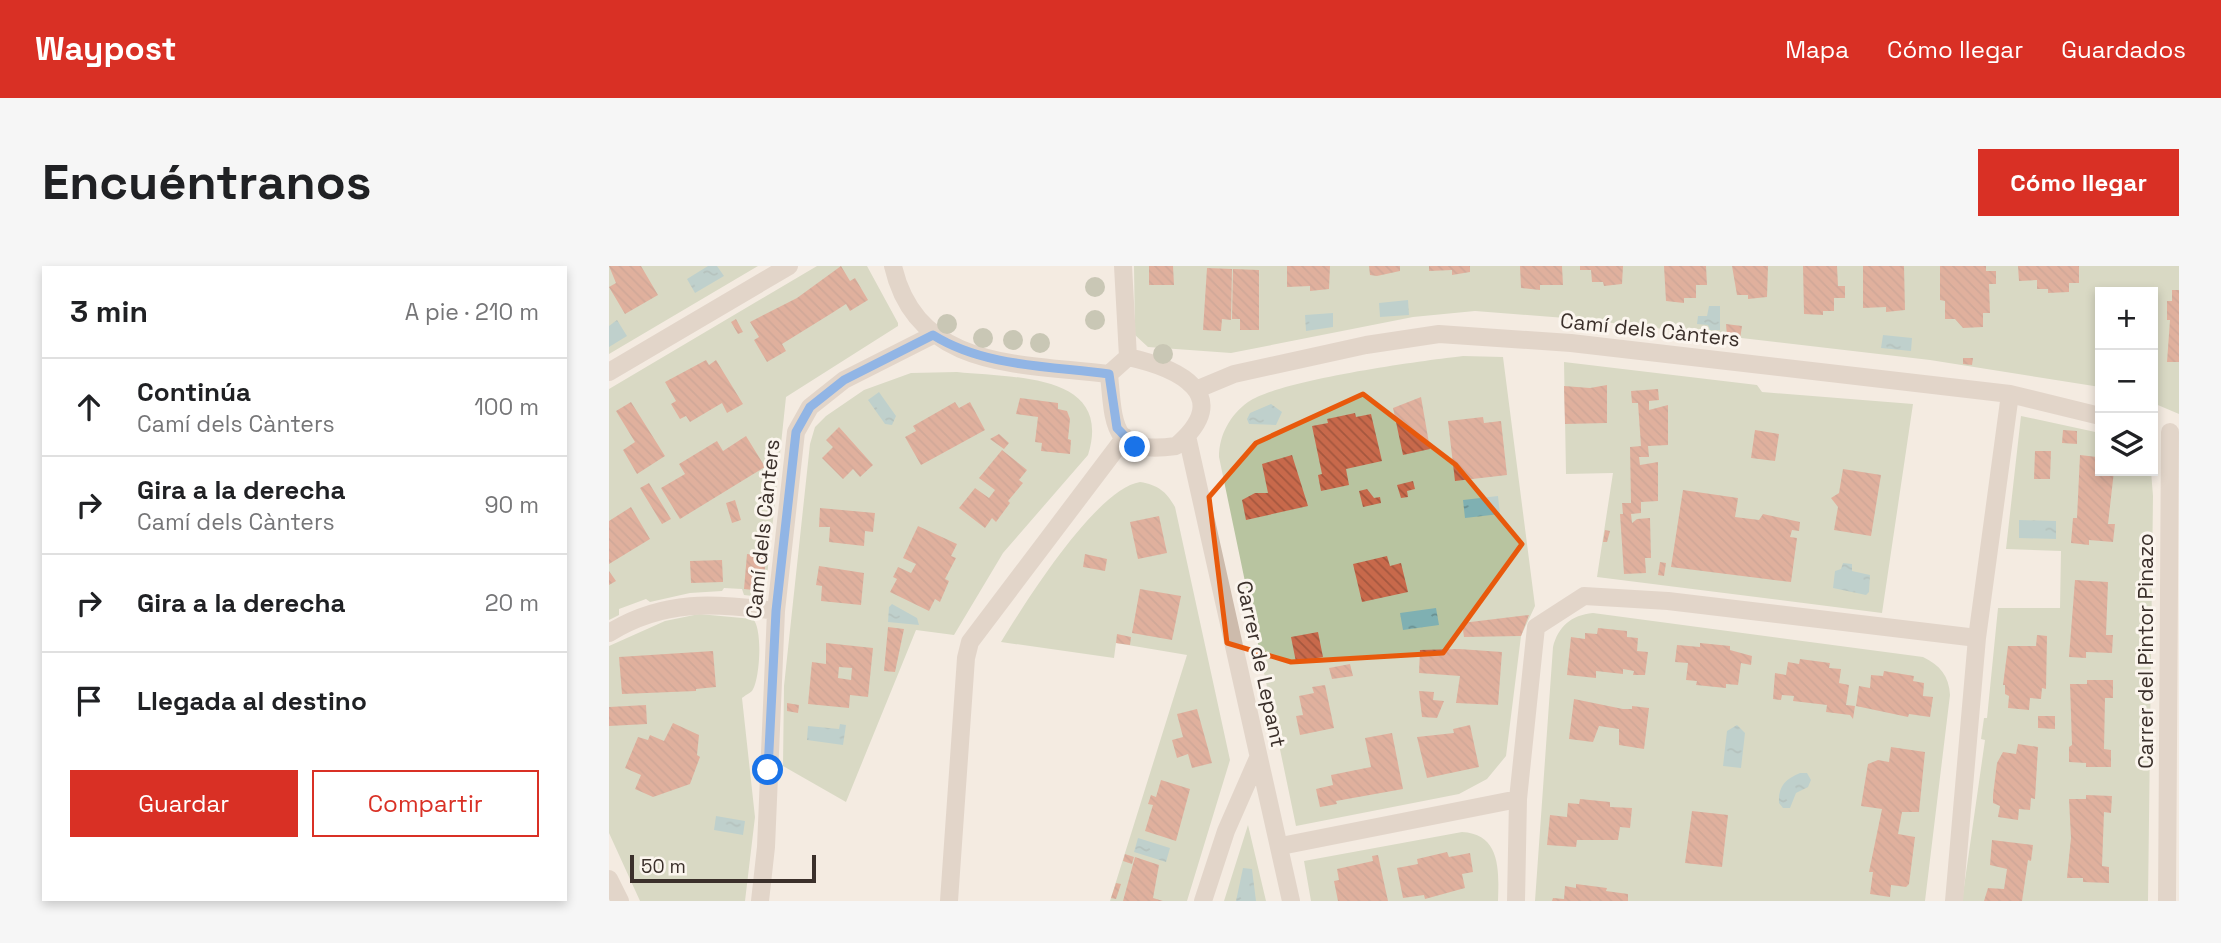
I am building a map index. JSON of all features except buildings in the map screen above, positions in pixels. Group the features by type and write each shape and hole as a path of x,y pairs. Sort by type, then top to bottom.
{"street":[{"path":"609,372 789,266"},
{"path":"893,266 912,312 933,335 957,350 991,359 1109,374 1128,357"},
{"path":"1123,266 1128,357"},
{"name":"Camí dels Cànters","path":"1198,389 1234,374 1366,345 1439,334 1571,343 2010,394 2095,414"},
{"name":"Camí dels Cànters","path":"760,901 766,847 776,611 796,432 810,407 844,380 933,335"},
{"path":"1109,374 1117,428 1125,437 1135,447 1149,450 1176,446 1187,436 1198,414 1198,389 1186,377 1167,368 1128,357"},
{"path":"1954,901 1976,638 2010,394"},
{"name":"Carrer del Pintor Pinazo","path":"2167,432 2173,871 2167,901"},
{"name":"Carrer de Lepant","path":"1187,436 1291,901"},
{"path":"949,901 964,671 970,642 1125,437"},
{"path":"1516,901 1518,799 1536,627 1584,596 1668,601 1976,638"},
{"path":"609,634 645,617 697,604 776,611"},
{"path":"1203,901 1226,831 1258,758"},
{"path":"1280,846 1518,799"},
{"path":"609,879 620,901"}],"highlighted area":[{"path":"1363,394 1456,465 1522,544 1443,653 1291,662 1227,643 1209,497 1256,443"}],"green space":[{"path":"609,266 758,266 609,354"},
{"path":"817,266 867,266 898,326 786,397 766,586 753,596 744,595 742,589 724,588 722,591 690,593 650,602 646,599 619,609 619,615 609,620 609,389"},
{"path":"1134,266 2179,266 2179,414 2158,405 2158,287 2095,287 2095,386 1930,360 1578,319 1475,311 1413,317 1231,353 1148,347 1135,335"},
{"path":"1463,356 1503,357 1535,606 1521,636 1506,756 1487,779 1459,794 1296,826 1219,457 1223,433 1242,407 1264,394 1318,379"},
{"path":"1564,362 1757,385 1762,392 1913,404 1882,613 1597,577 1613,473 1566,474"},
{"path":"957,372 1029,379 1053,385 1072,394 1086,408 1092,428 1088,455 1003,553 954,635 916,630 846,802 783,766 784,686 810,444 815,427 826,416 864,390 911,373"},
{"path":"2021,416 2095,432 2095,476 2151,476 2148,901 1962,901 1985,740 1981,739 1984,718 1987,718 1998,608 2060,608 2061,551 2006,549"},
{"path":"1140,482 1161,490 1175,507 1230,760 1187,901 1110,901 1187,655 1116,643 1114,658 1001,642 1044,576 1083,525 1122,489"},
{"path":"1593,613 1923,657 1939,668 1948,682 1950,695 1925,901 1535,901 1553,647 1558,634 1567,623 1578,616"},
{"path":"699,614 753,619 758,633 757,677 752,691 742,698 755,817 745,901 640,901 609,833 609,646 665,621"},
{"path":"1248,825 1266,901 1224,901"},
{"path":"1462,832 1475,834 1491,847 1497,867 1498,901 1311,901 1304,861"}],"water":[{"path":"708,266 717,266 724,276 695,293 687,279"},
{"path":"1408,300 1409,315 1380,317 1379,303"},
{"path":"1709,306 1720,306 1720,330 1710,330 1708,325 1697,324 1698,316 1707,316"},
{"path":"1333,313 1333,327 1306,331 1305,315"},
{"path":"617,320 627,336 609,347 609,326"},
{"path":"1883,335 1912,338 1911,351 1881,348"},
{"path":"879,392 896,416 892,425 885,424 868,400"},
{"path":"1271,404 1282,412 1276,425 1249,424 1247,419 1250,413"},
{"path":"1498,496 1500,514 1465,518 1463,500"},
{"path":"2019,520 2056,521 2056,539 2019,538"},
{"path":"1843,563 1852,564 1852,571 1870,575 1869,592 1866,595 1833,588 1835,571 1841,569"},
{"path":"892,604 917,618 919,625 888,622 889,607"},
{"path":"1436,608 1439,625 1403,630 1400,613"},
{"path":"840,724 846,725 843,745 807,740 808,726 839,729"},
{"path":"1737,725 1745,733 1741,768 1723,766 1727,731"},
{"path":"1807,773 1811,780 1808,787 1796,793 1790,808 1783,808 1779,803 1781,788 1790,778"},
{"path":"716,816 745,821 743,835 714,830"},
{"path":"1138,838 1170,848 1166,862 1134,852"},
{"path":"1243,868 1252,869 1256,901 1236,901"}],"route":[{"path":"768,770 776,611 787,500 796,432 810,407 844,380 933,335 957,350 991,359 1109,374 1117,428 1135,447"}]}
